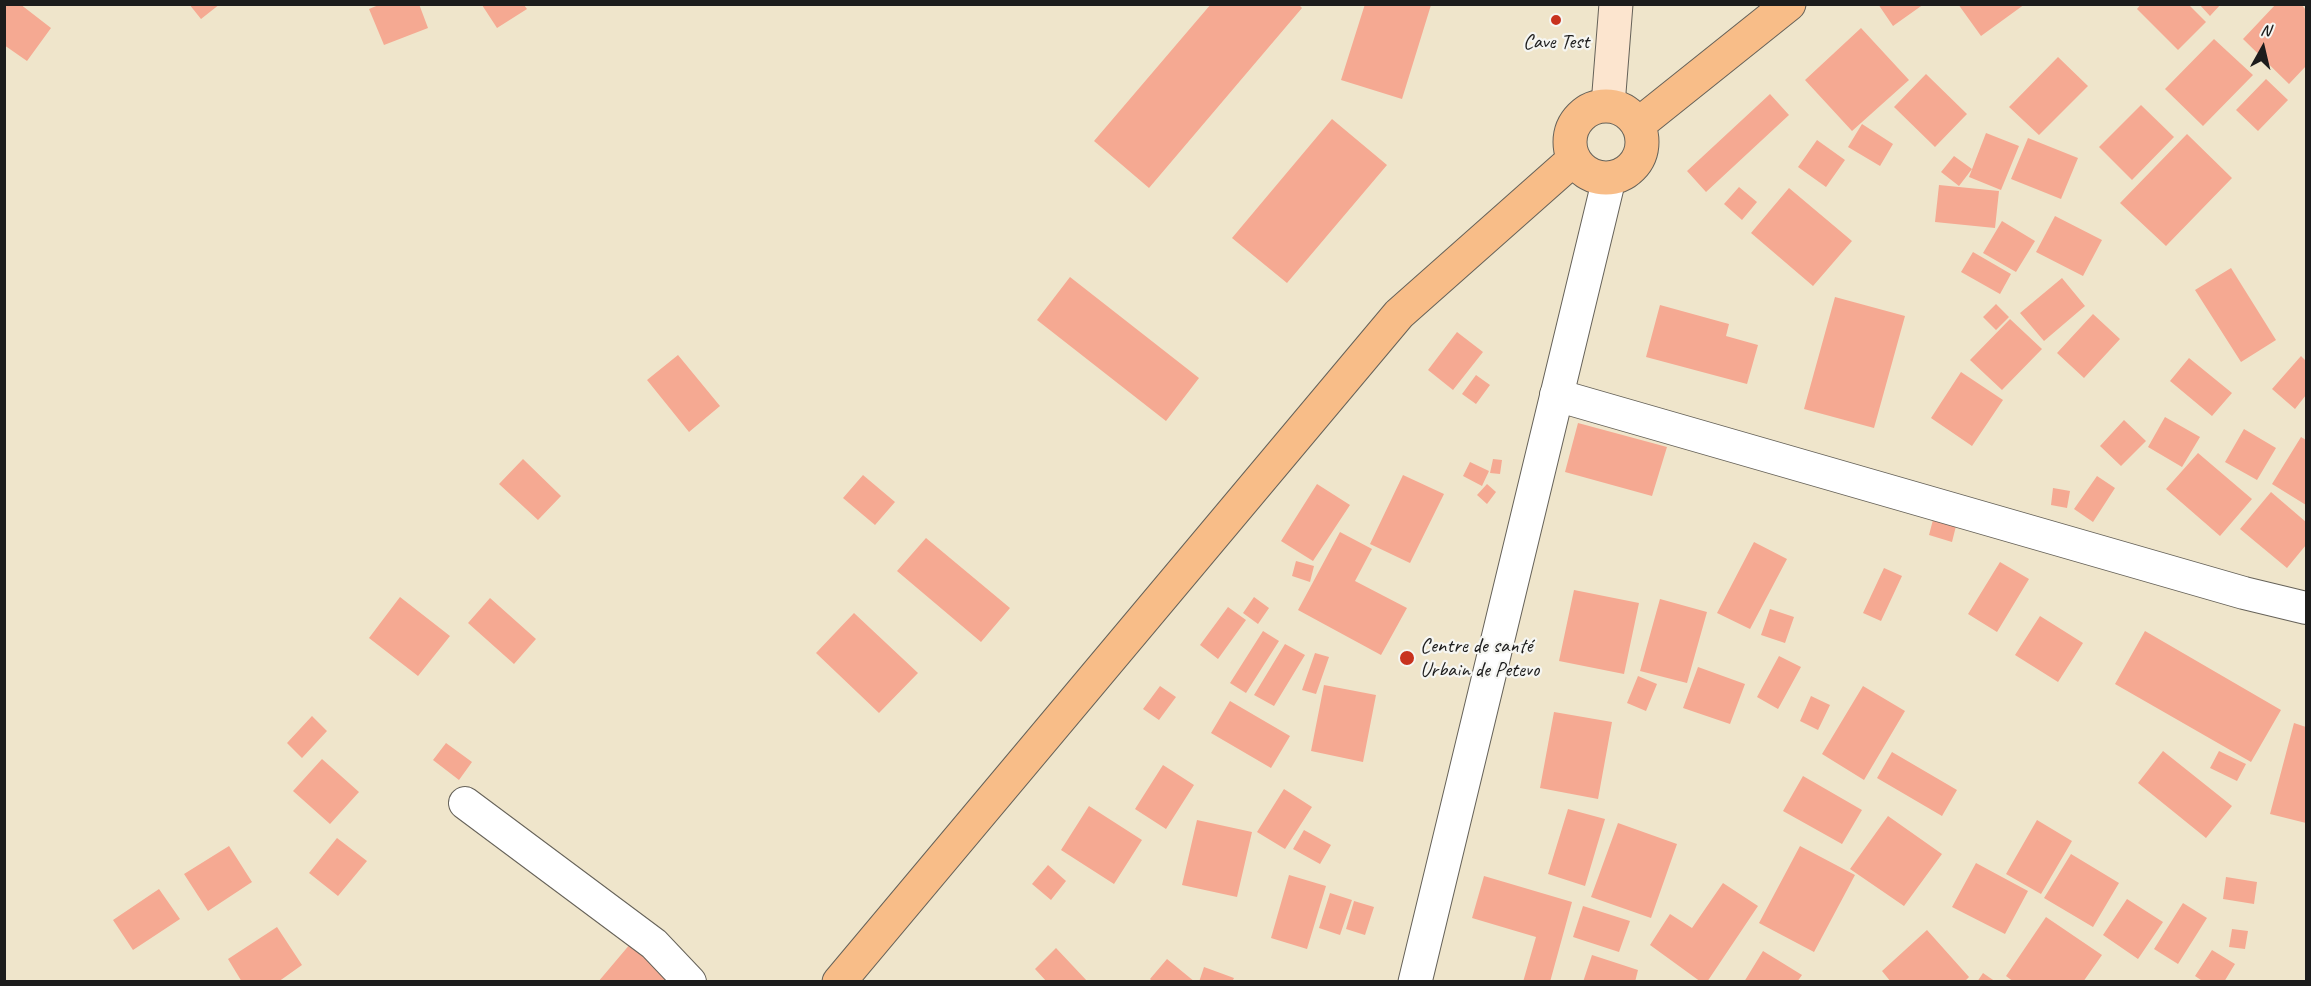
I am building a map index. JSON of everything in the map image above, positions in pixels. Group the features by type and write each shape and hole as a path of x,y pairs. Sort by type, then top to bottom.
{"main road":[{"path":"1608,105 1616,4"},
{"path":"1639,124 1789,4"},
{"path":"1608,105 1626,110 1639,124 1643,139 1641,153 1634,166 1623,175 1609,179 1588,174 1574,159 1569,140 1574,122 1589,110 1608,105"},
{"path":"839,981 1399,314 1574,159"}],"street":[{"path":"1415,981 1609,179"},
{"path":"1556,395 2233,590 2307,609"},
{"path":"465,803 654,944 690,981"}],"building":[{"path":"4,4 20,4 51,28 27,61 4,45"},
{"path":"189,4 220,4 201,19"},
{"path":"381,4 419,4 428,28 384,45 369,9"},
{"path":"1211,4 1298,4 1302,8 1149,188 1094,141"},
{"path":"1365,4 1431,5 1402,99 1341,80"},
{"path":"1878,4 1924,4 1893,26"},
{"path":"1958,4 2025,4 1981,36"},
{"path":"2141,4 2188,4 2206,22 2178,50 2137,9"},
{"path":"2199,4 2221,4 2210,16"},
{"path":"2276,4 2301,4 2306,10 2306,66 2289,84 2243,39"},
{"path":"482,5 524,5 527,9 497,28"},
{"path":"1861,28 1909,80 1852,131 1805,80"},
{"path":"2214,39 2253,75 2203,126 2165,89"},
{"path":"2058,57 2088,86 2039,135 2009,107"},
{"path":"1926,74 1967,114 1935,147 1894,107"},
{"path":"2266,79 2288,100 2258,131 2236,110"},
{"path":"1770,94 1789,115 1706,192 1687,171"},
{"path":"2141,105 2174,137 2132,180 2099,147"},
{"path":"1332,119 1387,165 1287,283 1232,238"},
{"path":"1862,124 1893,144 1880,166 1848,147"},
{"path":"1986,133 2019,146 2001,190 1969,177"},
{"path":"2187,134 2232,178 2166,246 2120,203"},
{"path":"2028,138 2078,158 2061,199 2011,179"},
{"path":"1817,140 1845,160 1826,187 1798,167"},
{"path":"1954,156 1972,169 1959,186 1941,172"},
{"path":"1939,185 1999,191 1995,228 1935,222"},
{"path":"1739,187 1757,202 1742,220 1724,204"},
{"path":"1789,188 1852,241 1813,286 1751,233"},
{"path":"2055,216 2102,240 2083,276 2036,252"},
{"path":"2002,221 2035,241 2016,272 1983,253"},
{"path":"1973,252 2011,274 2000,294 1961,272"},
{"path":"2231,268 2276,340 2241,362 2195,290"},
{"path":"1070,277 1199,378 1166,421 1037,320"},
{"path":"2062,278 2085,306 2044,341 2020,313"},
{"path":"1835,297 1905,316 1874,428 1804,409"},
{"path":"1996,304 2009,317 1996,330 1983,317"},
{"path":"1660,305 1729,324 1726,336 1758,345 1747,384 1646,357"},
{"path":"2093,314 2120,339 2084,378 2057,353"},
{"path":"2010,319 2042,349 2002,390 1970,360"},
{"path":"1457,332 1483,352 1453,390 1428,370"},
{"path":"678,355 720,406 689,432 647,380"},
{"path":"2301,356 2306,361 2306,395 2295,409 2272,389"},
{"path":"2189,358 2232,393 2212,416 2170,381"},
{"path":"1961,372 2003,400 1972,446 1931,418"},
{"path":"1476,375 1490,385 1476,404 1462,394"},
{"path":"2165,417 2200,437 2182,467 2148,447"},
{"path":"2124,420 2146,441 2121,466 2100,446"},
{"path":"1578,423 1667,447 1652,496 1565,472"},
{"path":"2244,429 2276,448 2257,480 2225,462"},
{"path":"2301,437 2306,440 2306,505 2272,484"},
{"path":"2198,453 2252,499 2220,536 2166,489"},
{"path":"523,459 561,496 538,520 499,484"},
{"path":"1493,459 1502,460 1500,474 1490,473"},
{"path":"1470,462 1489,471 1482,486 1463,476"},
{"path":"863,475 895,502 875,525 843,498"},
{"path":"1403,475 1444,494 1410,563 1370,544"},
{"path":"2097,476 2115,488 2093,522 2074,509"},
{"path":"1317,484 1350,505 1313,561 1281,541"},
{"path":"1487,484 1496,492 1487,504 1477,495"},
{"path":"2053,488 2070,491 2067,508 2051,505"},
{"path":"2271,492 2306,522 2306,545 2287,568 2240,529"},
{"path":"1934,516 1957,522 1952,542 1929,535"},
{"path":"1340,532 1372,549 1355,581 1407,608 1381,655 1298,610"},
{"path":"926,538 1010,608 981,642 897,571"},
{"path":"1754,542 1787,559 1750,629 1717,613"},
{"path":"1296,561 1314,566 1310,582 1292,576"},
{"path":"2000,562 2029,579 1997,632 1968,614"},
{"path":"1884,568 1902,576 1881,621 1863,613"},
{"path":"1574,590 1639,603 1624,674 1559,661"},
{"path":"400,597 450,636 418,676 369,638"},
{"path":"1254,597 1269,608 1258,624 1243,613"},
{"path":"490,598 536,639 514,664 468,623"},
{"path":"1660,599 1707,612 1687,683 1640,671"},
{"path":"1228,607 1246,620 1218,659 1200,645"},
{"path":"1770,609 1794,617 1785,643 1761,635"},
{"path":"854,613 918,673 879,713 816,653"},
{"path":"2040,616 2083,643 2058,682 2015,655"},
{"path":"1263,631 1279,641 1246,693 1230,683"},
{"path":"2145,631 2281,710 2251,762 2115,684"},
{"path":"1285,644 1305,655 1274,706 1254,695"},
{"path":"1315,653 1329,657 1316,694 1302,690"},
{"path":"1779,656 1801,667 1778,709 1757,697"},
{"path":"1698,667 1745,684 1730,724 1683,708"},
{"path":"1638,676 1657,684 1646,711 1627,703"},
{"path":"1324,685 1376,695 1363,762 1311,751"},
{"path":"1160,686 1176,697 1159,720 1143,709"},
{"path":"1863,686 1905,711 1864,780 1822,754"},
{"path":"1811,696 1830,705 1818,730 1800,721"},
{"path":"1230,701 1290,736 1271,768 1211,733"},
{"path":"1554,712 1612,722 1598,799 1540,788"},
{"path":"312,716 327,731 302,758 287,743"},
{"path":"2294,723 2306,727 2306,823 2270,814"},
{"path":"446,743 472,762 459,780 433,760"},
{"path":"2163,751 2232,806 2206,838 2138,783"},
{"path":"2219,751 2246,764 2237,781 2210,768"},
{"path":"1892,752 1957,790 1942,816 1877,778"},
{"path":"322,759 359,792 330,824 293,791"},
{"path":"1163,765 1194,785 1166,829 1135,809"},
{"path":"1803,776 1862,810 1842,844 1783,811"},
{"path":"1284,789 1312,807 1285,849 1257,832"},
{"path":"1089,806 1142,840 1114,884 1061,850"},
{"path":"1568,809 1605,819 1585,886 1548,874"},
{"path":"1888,816 1942,854 1904,906 1850,869"},
{"path":"1197,820 1252,832 1237,897 1182,885"},
{"path":"2037,820 2072,841 2041,894 2006,874"},
{"path":"1618,823 1677,844 1651,918 1591,897"},
{"path":"1304,830 1331,845 1320,864 1293,849"},
{"path":"337,838 367,861 338,896 309,873"},
{"path":"229,846 252,882 208,911 184,874"},
{"path":"1800,846 1855,875 1814,952 1759,923"},
{"path":"2071,854 2119,883 2093,927 2044,898"},
{"path":"1976,863 2028,891 2005,934 1952,907"},
{"path":"1048,865 1066,881 1051,900 1032,884"},
{"path":"1289,875 1326,886 1307,949 1271,938"},
{"path":"1484,876 1572,902 1550,982 1523,982 1536,937 1472,918"},
{"path":"2226,877 2257,882 2254,904 2223,899"},
{"path":"1723,883 1758,906 1707,982 1701,982 1650,945 1670,914 1692,928"},
{"path":"159,889 180,919 133,950 113,920"},
{"path":"1330,893 1352,900 1340,935 1319,928"},
{"path":"2127,899 2163,922 2138,959 2103,935"},
{"path":"1354,901 1374,907 1365,935 1346,929"},
{"path":"2183,903 2207,918 2178,964 2154,949"},
{"path":"1583,906 1630,921 1619,952 1573,937"},
{"path":"2046,917 2102,955 2083,982 2014,982 2006,976"},
{"path":"277,927 302,965 278,982 242,982 228,959"},
{"path":"2232,929 2248,931 2245,949 2229,947"},
{"path":"1927,930 1969,977 1964,982 1891,982 1882,971"},
{"path":"631,943 677,982 598,982"},
{"path":"1056,948 1088,982 1047,982 1035,969"},
{"path":"2212,950 2235,964 2224,982 2204,982 2195,976"},
{"path":"1763,951 1802,975 1797,982 1744,982"},
{"path":"1592,955 1638,970 1635,982 1583,982"},
{"path":"1167,959 1195,982 1153,982 1150,979"},
{"path":"1204,967 1234,978 1232,982 1199,982"},
{"path":"1983,973 1996,982 1977,982"}],"place":[{"name":"Cave Test","path":"1556,20"},
{"name":"Centre de santé Urbain de Petevo","path":"1407,658"}]}
